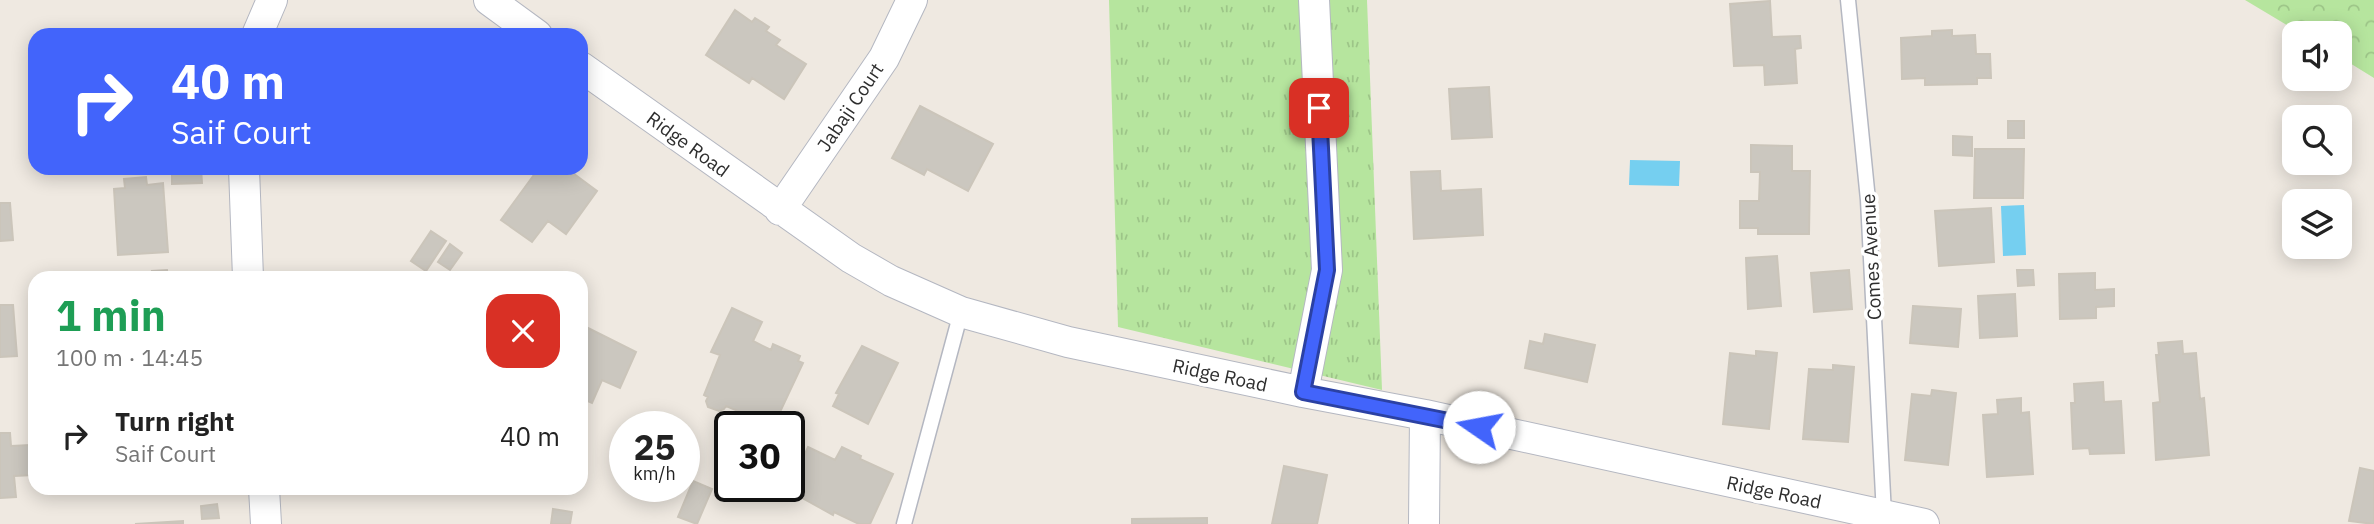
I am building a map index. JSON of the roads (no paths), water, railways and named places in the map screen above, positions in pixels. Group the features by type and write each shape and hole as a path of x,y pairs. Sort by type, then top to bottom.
{"street":[{"path":"260,28 272,0"},
{"path":"489,0 527,28"},
{"name":"Jabaji Court","path":"780,210 884,58 912,0"},
{"path":"1303,392 1327,270 1314,0"},
{"name":"Ridge Road","path":"588,72 850,258 891,281 961,312 1068,342 1425,415 1833,514 1884,515 1924,524"},
{"path":"244,175 248,271"},
{"path":"1424,524 1425,415"},
{"path":"264,495 266,524"}],"lane":[{"name":"Comes Avenue","path":"1848,0 1868,200 1884,515"},
{"path":"904,524 961,312"}],"water":[{"path":"1630,160 1680,161 1679,186 1629,185"},
{"path":"2024,205 2026,255 2003,256 2001,206"}]}
